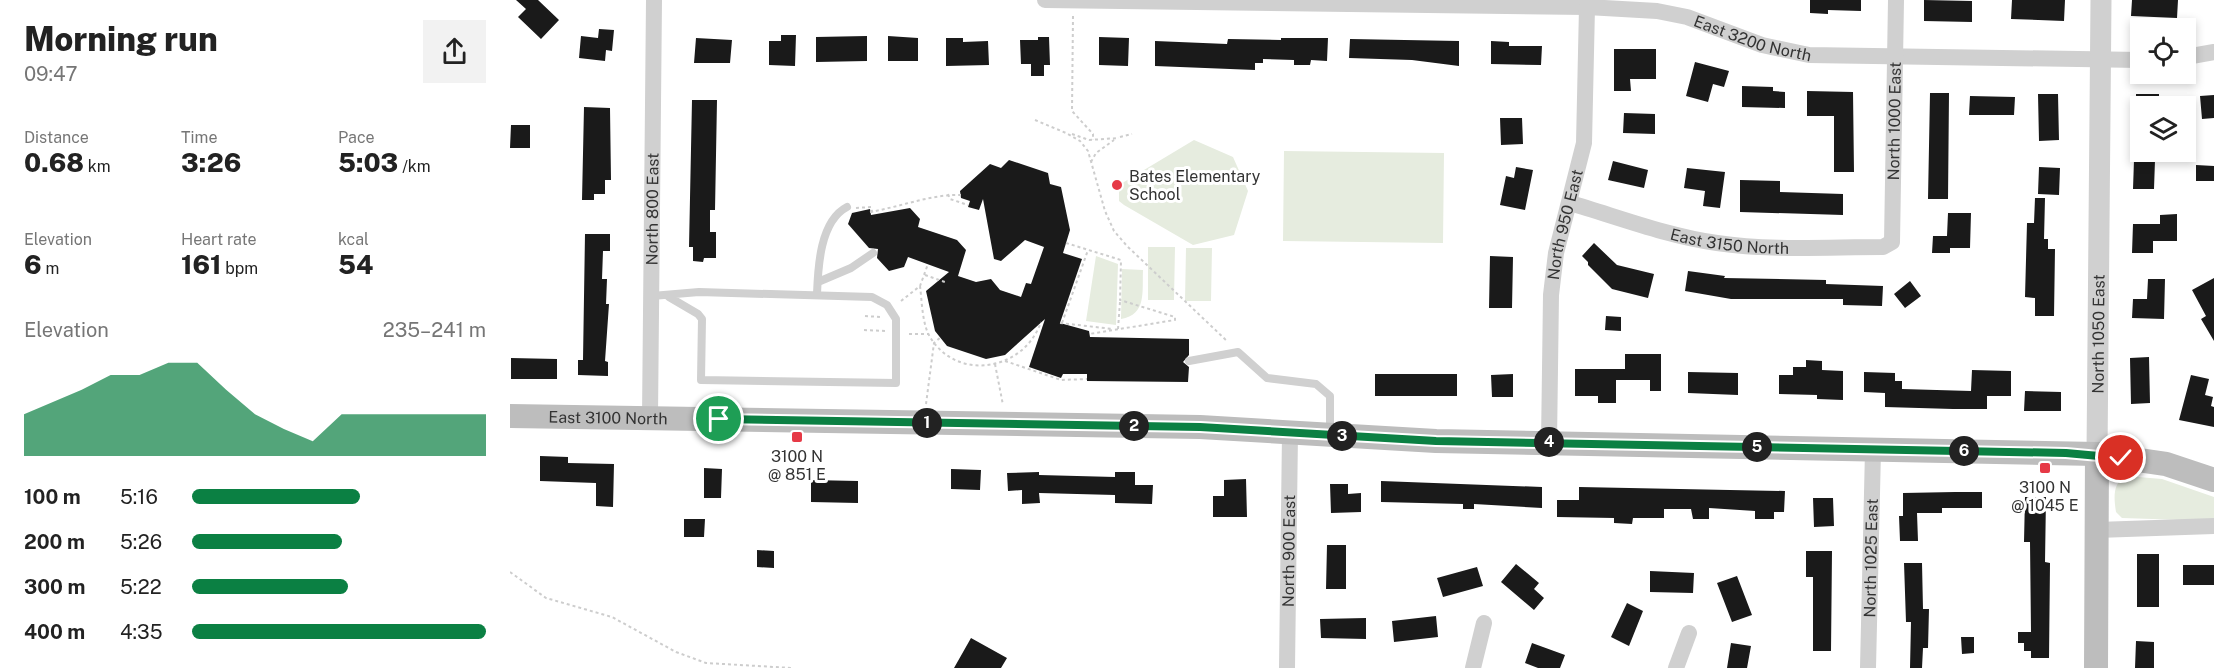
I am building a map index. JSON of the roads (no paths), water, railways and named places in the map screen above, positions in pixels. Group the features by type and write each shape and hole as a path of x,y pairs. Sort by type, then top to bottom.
{"main road":[{"name":"East 3100 North","path":"510,416 1200,427 1330,435 1549,442 2097,454 2166,464 2214,480"},
{"name":"North 1050 East","path":"2096,668 2097,454"}],"street":[{"name":"North 800 East","path":"650,417 654,0"},
{"name":"East 3200 North","path":"1045,0 1395,2 1587,7 1667,13 1687,17 1762,45 1809,55 2130,60"},
{"name":"North 1000 East","path":"1892,242 1896,0"},
{"name":"North 1050 East","path":"2097,454 2101,0"},
{"name":"North 950 East","path":"1549,442 1551,295 1556,253 1584,143 1587,7"},
{"path":"2196,55 2214,52"},
{"name":"East 3150 North","path":"1570,203 1682,235 1720,243 1747,246 1883,247 1892,242"},
{"name":"North 900 East","path":"1287,668 1290,433"},
{"name":"North 1025 East","path":"1868,668 1873,450"},
{"path":"2097,530 2214,526"},
{"path":"1473,668 1484,623"},
{"path":"1676,668 1689,633"}],"lane":[{"path":"817,294 829,227 838,212 848,207"},
{"path":"818,282 851,268 873,253"},
{"path":"652,296 669,297 699,292 872,297 894,312 896,319 896,383 701,380 702,319 698,314 669,297"},
{"path":"1189,361 1238,352 1267,378 1316,384 1326,389 1330,396 1330,435"}],"place":[{"name":"Bates Elementary School","path":"1117,185"},
{"name":"3100 N @ 851 E","path":"797,437"},
{"name":"3100 N @ 1045 E","path":"2045,468"}]}
